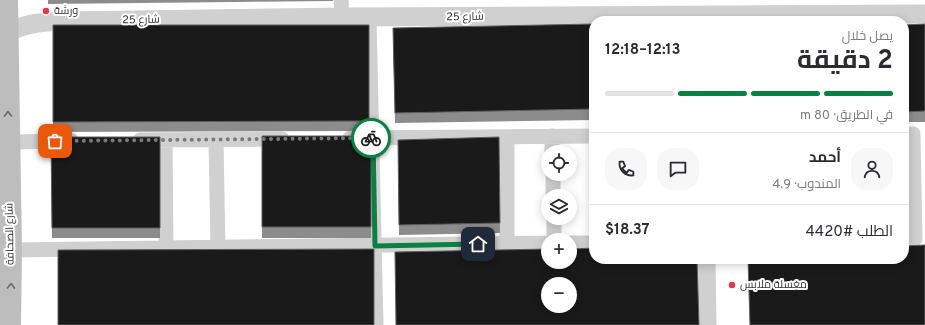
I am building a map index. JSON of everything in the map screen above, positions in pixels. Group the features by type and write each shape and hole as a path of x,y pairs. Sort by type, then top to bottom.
{"main road":[{"name":"شارع الصحافة","path":"7,0 11,250 10,325"}],"street":[{"name":"شارع 25","path":"8,33 40,22 341,9 369,18 708,12 925,14"},
{"path":"369,18 373,138 376,325"},
{"path":"914,134 915,239"},
{"path":"552,136 552,145"},
{"path":"334,138 589,136"},
{"path":"507,137 507,244"},
{"path":"126,140 295,139"},
{"path":"164,140 166,248"},
{"path":"216,140 218,248"},
{"path":"9,142 87,141"},
{"path":"577,243 589,243"},
{"path":"11,250 541,244"},
{"path":"706,264 707,325"}],"building":[{"path":"589,24 589,109 395,113 393,28"},
{"path":"925,24 925,111 909,112 909,25"},
{"path":"53,25 369,25 369,121 53,122"},
{"path":"262,136 371,136 371,227 262,227"},
{"path":"51,137 160,137 160,228 52,228"},
{"path":"499,137 500,223 399,225 398,140"},
{"path":"925,245 925,325 750,325 748,264 909,264 909,246"},
{"path":"589,248 589,264 697,264 699,325 396,325 395,252 541,249 541,269 577,269 577,249"},
{"path":"374,249 374,325 58,325 58,250"}],"way so far":[{"path":"55,141 371,138"}],"place":[{"name":"ورشة","path":"46,11"},
{"name":"مغسلة ملابس","path":"732,285"}],"route":[{"path":"371,138 373,138 375,246 478,244"}]}
